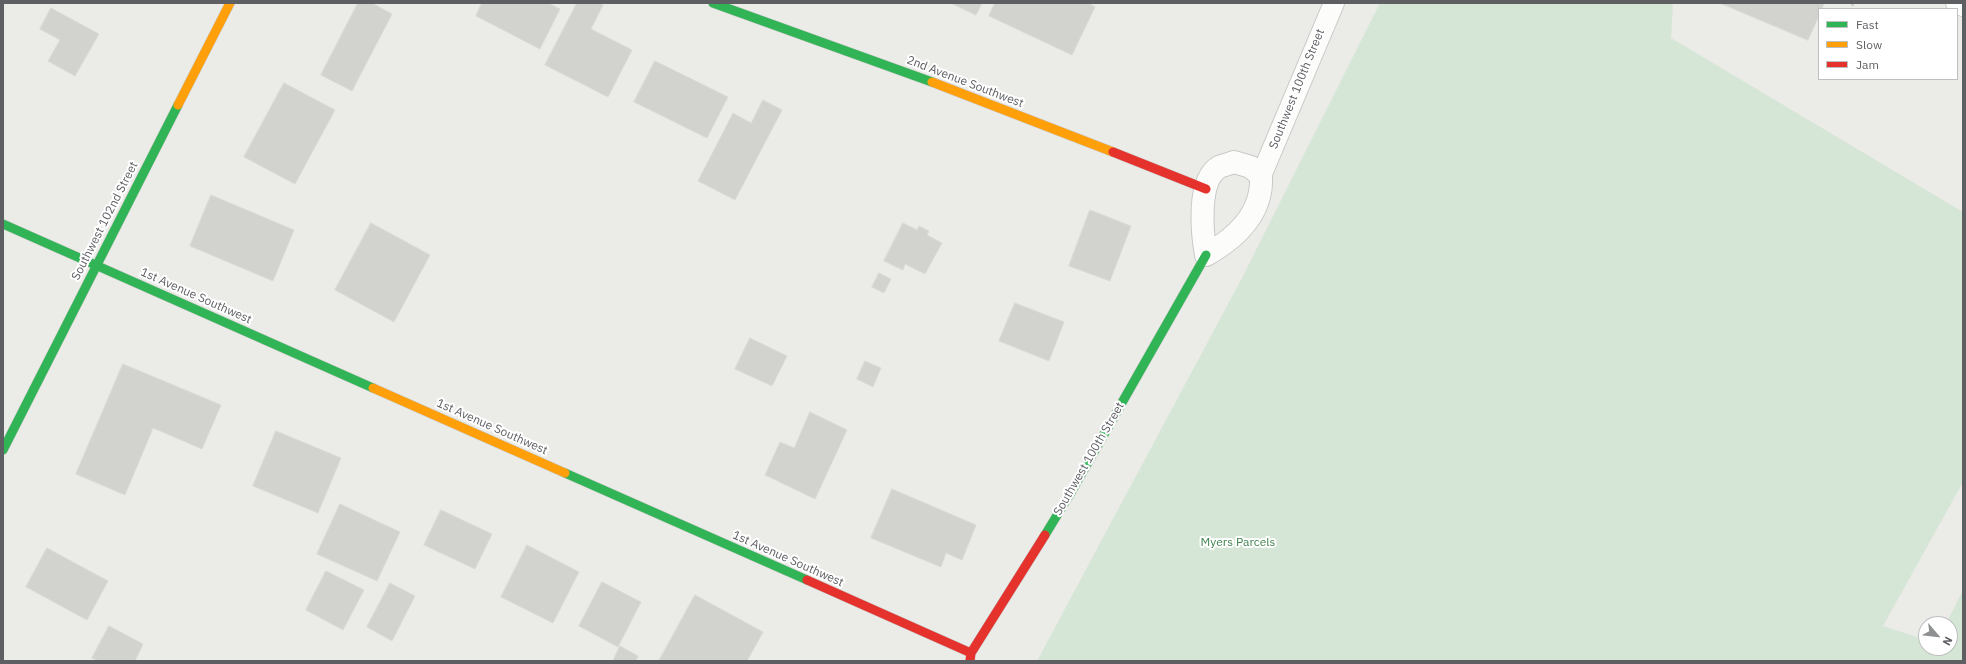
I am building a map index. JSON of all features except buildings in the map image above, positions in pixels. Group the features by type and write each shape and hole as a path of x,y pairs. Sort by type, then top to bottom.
{"street":[{"name":"Southwest 102nd Street","path":"3,450 96,264 230,3"},
{"name":"2nd Avenue Southwest","path":"713,3 949,88 1206,189"},
{"path":"1206,255 1202,230 1206,189 1211,176 1218,168 1234,162 1251,167 1261,176"},
{"name":"Southwest 100th Street","path":"971,657 1070,494 1206,255 1226,243 1254,212 1260,200 1262,187 1261,176"},
{"name":"1st Avenue Southwest","path":"3,224 96,264 971,657"}],"lane":[{"name":"Southwest 100th Street","path":"1261,176 1334,3"},
{"path":"1956,3 1963,6"}],"green space":[{"name":"Myers Parcels","path":"1380,3 1673,3 1671,38 1963,212 1963,482 1883,626 1918,637 1918,656 1958,656 1958,616 1950,616 1963,590 1963,661 1037,661 1243,276"}],"traffic: fast":[{"path":"713,3 932,82"},
{"path":"3,450 178,105"},
{"path":"3,224 373,388"},
{"path":"1045,535 1070,494 1206,255"},
{"path":"565,473 807,580"}],"traffic: slow":[{"path":"178,105 230,3"},
{"path":"932,82 1113,152"},
{"path":"373,388 565,473"}],"traffic: jam":[{"path":"1113,152 1206,189"},
{"path":"970,661 971,653 1045,535"},
{"path":"807,580 971,653"}]}
